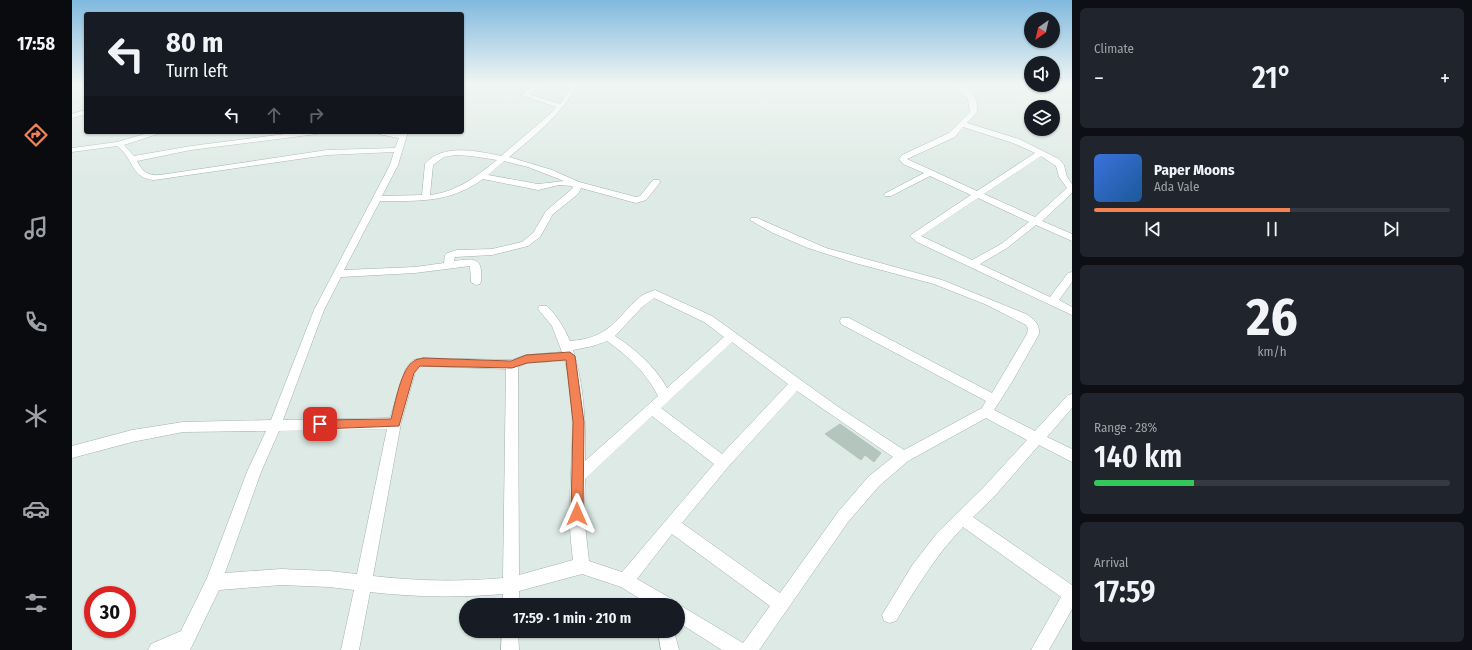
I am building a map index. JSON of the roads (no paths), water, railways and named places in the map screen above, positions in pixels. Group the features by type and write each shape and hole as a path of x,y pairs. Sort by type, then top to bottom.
{"street":[{"path":"376,198 426,197 454,192 471,183 503,159 528,138 552,114"},
{"path":"971,114 952,135 903,159 906,162 977,196 1072,238"},
{"path":"962,124 1016,141 1041,152 1060,165 1063,177 1071,188 1070,192 1064,198 1033,221 1004,246 972,265"},
{"path":"72,150 118,144 153,134"},
{"path":"133,159 191,148 295,134"},
{"path":"157,650 184,644 214,582 251,480 275,425 319,310 339,274 376,198 394,165 403,134"},
{"path":"118,144 124,147 133,159 139,172 144,175 159,177 249,166 318,154 368,150 399,150"},
{"path":"1041,152 915,236 920,240 972,265 1072,311"},
{"path":"426,197 429,164 442,155 463,153 503,159 553,173 576,184 636,200 643,198 656,182"},
{"path":"888,194 930,173"},
{"path":"481,176 538,187 559,183 576,184"},
{"path":"449,265 450,255 454,253 481,253 496,251 517,246 533,239 538,235 550,212 575,192 577,188 576,184"},
{"path":"749,650 843,517 874,481 903,457 986,412 995,400 1033,334 1034,328 1030,322 1009,311 960,290 936,281 846,258 818,249 754,220"},
{"path":"339,274 415,270 473,263 477,269 476,282"},
{"path":"1052,302 1072,275"},
{"path":"350,650 395,423 410,372 417,363 512,365 526,359 568,351 607,336 624,321 646,297 651,294 695,312 732,336 796,384 903,457"},
{"path":"544,308 556,324 568,351 579,422 579,475 577,499 578,530 582,566"},
{"path":"845,321 995,400"},
{"path":"607,336 628,350 648,368 658,381 665,397"},
{"path":"579,475 732,336"},
{"path":"511,598 513,425 512,365"},
{"path":"625,581 722,463 796,384"},
{"path":"890,615 919,570 943,537 988,493 1072,399"},
{"path":"652,409 722,463"},
{"path":"986,412 1017,430 1038,438 1072,456"},
{"path":"72,452 132,436 183,427 395,423"},
{"path":"962,518 1072,594 1040,650"},
{"path":"671,524 782,604"},
{"path":"214,582 281,577 329,579 396,587 480,588 511,585 582,566 625,581 652,598"},
{"path":"685,616 738,650"},
{"path":"510,638 510,650"},
{"path":"667,638 670,650"}]}
